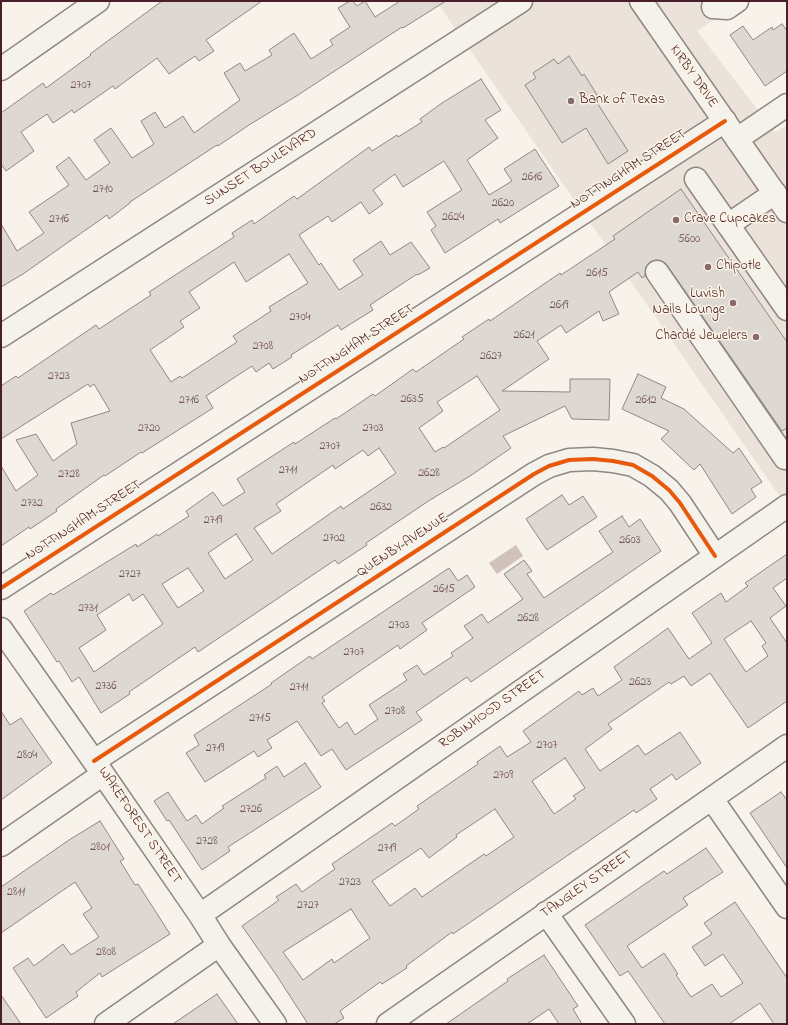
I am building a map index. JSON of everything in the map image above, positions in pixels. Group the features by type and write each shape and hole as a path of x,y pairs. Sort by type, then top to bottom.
{"street":[{"path":"1,69 98,1"},
{"name":"SUNSET BOULEVARD","path":"1,336 521,1"},
{"name":"KIRBY DRIVE","path":"641,1 787,211"},
{"path":"713,7 727,8 737,1"},
{"path":"737,139 787,105"},
{"name":"NOTTINGHAM STREET","path":"1,588 724,121"},
{"path":"696,179 787,309"},
{"path":"728,225 775,194"},
{"path":"657,272 785,458 787,456"},
{"name":"QUENBY AVENUE","path":"1,845 99,768 534,474 549,466 569,460 593,458 633,465 652,476 669,490 680,503 715,556"},
{"name":"ROBINHOOD STREET","path":"200,915 787,506"},
{"name":"WAKEFOREST STREET","path":"1,629 99,768 200,915 219,946 275,1024"},
{"name":"TANGLEY STREET","path":"388,1024 787,746"},
{"path":"712,798 787,907"},
{"path":"546,913 624,1024"},
{"path":"106,1024 219,946"}],"shaded area":[{"path":"436,1 742,1 697,31 775,132 787,125 787,494 781,498"},
{"path":"516,545 523,556 497,574 489,563"}],"building":[{"path":"162,1 262,1 206,40 214,51 199,61 195,56 169,74 157,58 115,89 113,86 74,113 72,110 53,123 47,114 21,132 34,151 6,171 1,164 1,113 43,83 46,88"},
{"path":"350,1 353,1 357,6 365,1 375,17 400,1 446,1 403,28 402,27 298,95 218,146 217,145 130,202 109,219 107,215 23,274 1,287 1,224 17,251 44,233 29,212 69,185 56,167 69,157 86,180 110,163 94,140 111,128 132,158 154,144 141,121 155,112 165,128 183,116 194,133 240,100 224,73 240,63 245,71 272,55 269,50 294,33 311,59 333,45 330,40 350,27 338,8"},
{"path":"782,24 787,31 787,71 765,86 730,35 743,26 753,40 772,27 773,30"},
{"path":"569,56 582,76 584,74 597,95 594,98 628,151 608,164 586,128 562,143 525,85 536,78 533,73 554,59 558,64"},
{"path":"481,79 501,110 485,120 498,138 467,160 489,195 512,181 504,169 535,149 559,186 500,223 498,219 445,253 431,230 436,226 427,212 462,190 444,161 403,187 395,174 373,190 383,204 369,214 361,202 332,222 328,216 299,235 319,265 321,263 339,290 363,275 353,260 381,241 390,255 411,242 430,268 418,275 417,274 370,305 373,310 341,330 338,325 291,355 292,357 273,369 269,363 256,372 252,366 206,396 213,408 105,476 104,475 56,509 57,511 30,529 29,527 1,546 1,466 16,491 38,475 16,440 36,434 53,461 77,444 71,423 110,411 94,384 90,387 88,384 1,439 1,386 16,376 18,378 96,325 99,329 151,295 149,292 234,237 232,233 252,220 254,224 294,196 297,199 369,147 372,151 397,135 398,137 422,122 420,119 442,103","holes":["289,254 308,283 269,307 271,311 233,336 237,342 182,378 180,376 171,382 150,350 184,327 180,321 200,308 189,292 234,262 246,282"]},
{"path":"681,189 787,342 787,428 782,431 667,265 662,261 656,260 650,262 646,267 645,276 642,278 638,272 609,292 619,314 603,321 599,311 566,333 561,325 537,341 549,359 502,391 570,392 570,379 610,379 609,420 572,419 565,406 503,436 511,448 470,476 430,500 366,543 367,545 338,564 335,560 198,652 195,647 101,713 79,677 72,682 59,661 57,662 24,611 51,593 53,595 136,544 137,547 157,534 158,536 189,516 186,511 213,492 223,506 245,492 237,479 294,442 295,444 335,418 336,419 373,394 375,396 413,369 416,372 464,339 462,337 489,319 490,321 560,273 561,275 615,239 613,236","holes":["477,376 500,410 444,448 443,447 435,452 419,428 443,411 437,402","379,448 396,473 343,509 341,506 272,554 254,528 281,511 276,504 333,465 335,469 363,450 368,456","236,534 253,560 225,579 208,553","188,568 204,591 178,608 162,584","129,594 133,601 143,594 163,624 94,672 79,648 106,630 97,615"]},
{"path":"638,374 666,387 661,398 684,409 733,453 739,448 762,482 751,489 756,497 732,514 700,464 694,470 661,439 669,431 622,409"},
{"path":"562,495 569,505 583,496 597,517 547,550 526,519"},
{"path":"622,516 629,527 640,519 661,551 471,682 467,677 416,712 422,720 346,770 332,749 321,756 297,721 267,740 272,748 258,757 254,751 205,782 186,753 199,745 194,735 272,684 271,683 310,656 312,659 449,568 458,581 467,575 475,587 422,623 427,630 400,649 398,645 322,697 325,701 322,703 339,728 347,722 355,735 378,719 369,705 407,680 403,674 417,665 424,675 453,656 451,653 473,638 464,626 482,614 488,623 523,599 504,574 524,560 532,571 527,574 544,598 613,552 599,531"},
{"path":"787,554 787,578 773,588 786,606 770,618 787,643 787,701 748,728 710,673 691,686 684,676 671,684 669,682 608,724 612,729 585,749 600,771 638,745 645,755 680,732 701,763 676,780 672,774 650,789 657,799 636,813 634,810 453,934 452,932 406,966 407,968 382,984 380,982 340,1011 344,1018 334,1024 308,1024 242,926 279,900 276,897 296,884 302,892 335,869 332,864 392,823 395,826 419,809 417,806 478,764 477,762 500,746 507,757 531,742 523,731 579,691 582,695 593,688 598,696 622,680 614,667 668,628 689,659 712,643 692,613 721,593 726,602 748,586 745,583","holes":["751,621 766,643 762,646 768,656 746,672 724,639","565,758 585,788 573,796 576,799 554,814 532,781","495,809 514,837 486,856 484,854 422,897 415,888 390,906 372,881 421,848 429,858 457,837 456,835","351,909 370,938 334,963 332,959 303,980 283,952"]},
{"path":"1,711 10,725 21,718 52,763 1,800"},
{"path":"305,763 321,787 228,847 230,851 202,870 169,820 167,821 154,801 168,792 187,821 196,815 202,824 224,808 222,806 266,778 264,775 277,766 284,777"},
{"path":"781,792 787,800 787,868 750,813"},
{"path":"100,821 124,859 120,861 135,885 138,884 170,934 102,977 100,973 76,992 78,996 46,1018 13,968 28,958 34,966 63,944 71,955 99,937 83,914 92,908 75,882 1,933 1,887 69,840"},
{"path":"706,848 723,872 683,898 688,905 627,946 642,968 664,953 678,974 676,975 691,997 712,984 721,997 743,983 723,954 705,966 692,947 712,934 704,923 735,902 787,978 787,1024 774,1024 760,1003 729,1024 665,1024 628,971 620,976 585,925 664,871 667,874"},
{"path":"544,955 578,1006 573,1009 582,1024 559,1024 549,1009 527,1024 446,1024 508,981 507,979"},
{"path":"217,994 238,1024 173,1024 186,1015"},
{"path":"1,995 21,1024 1,1024"}],"cycle path":[{"path":"1,588 725,121"},
{"path":"94,761 534,474 549,466 569,460 593,459 633,465 652,476 669,490 680,503 715,556"}],"place":[{"name":"Bank of Texas","path":"571,101"},
{"name":"Crave Cupcakes","path":"676,220"},
{"name":"Chipotle","path":"708,267"},
{"name":"Luvish Nails Lounge","path":"733,303"},
{"name":"Chardé Jewelers","path":"756,337"}]}
